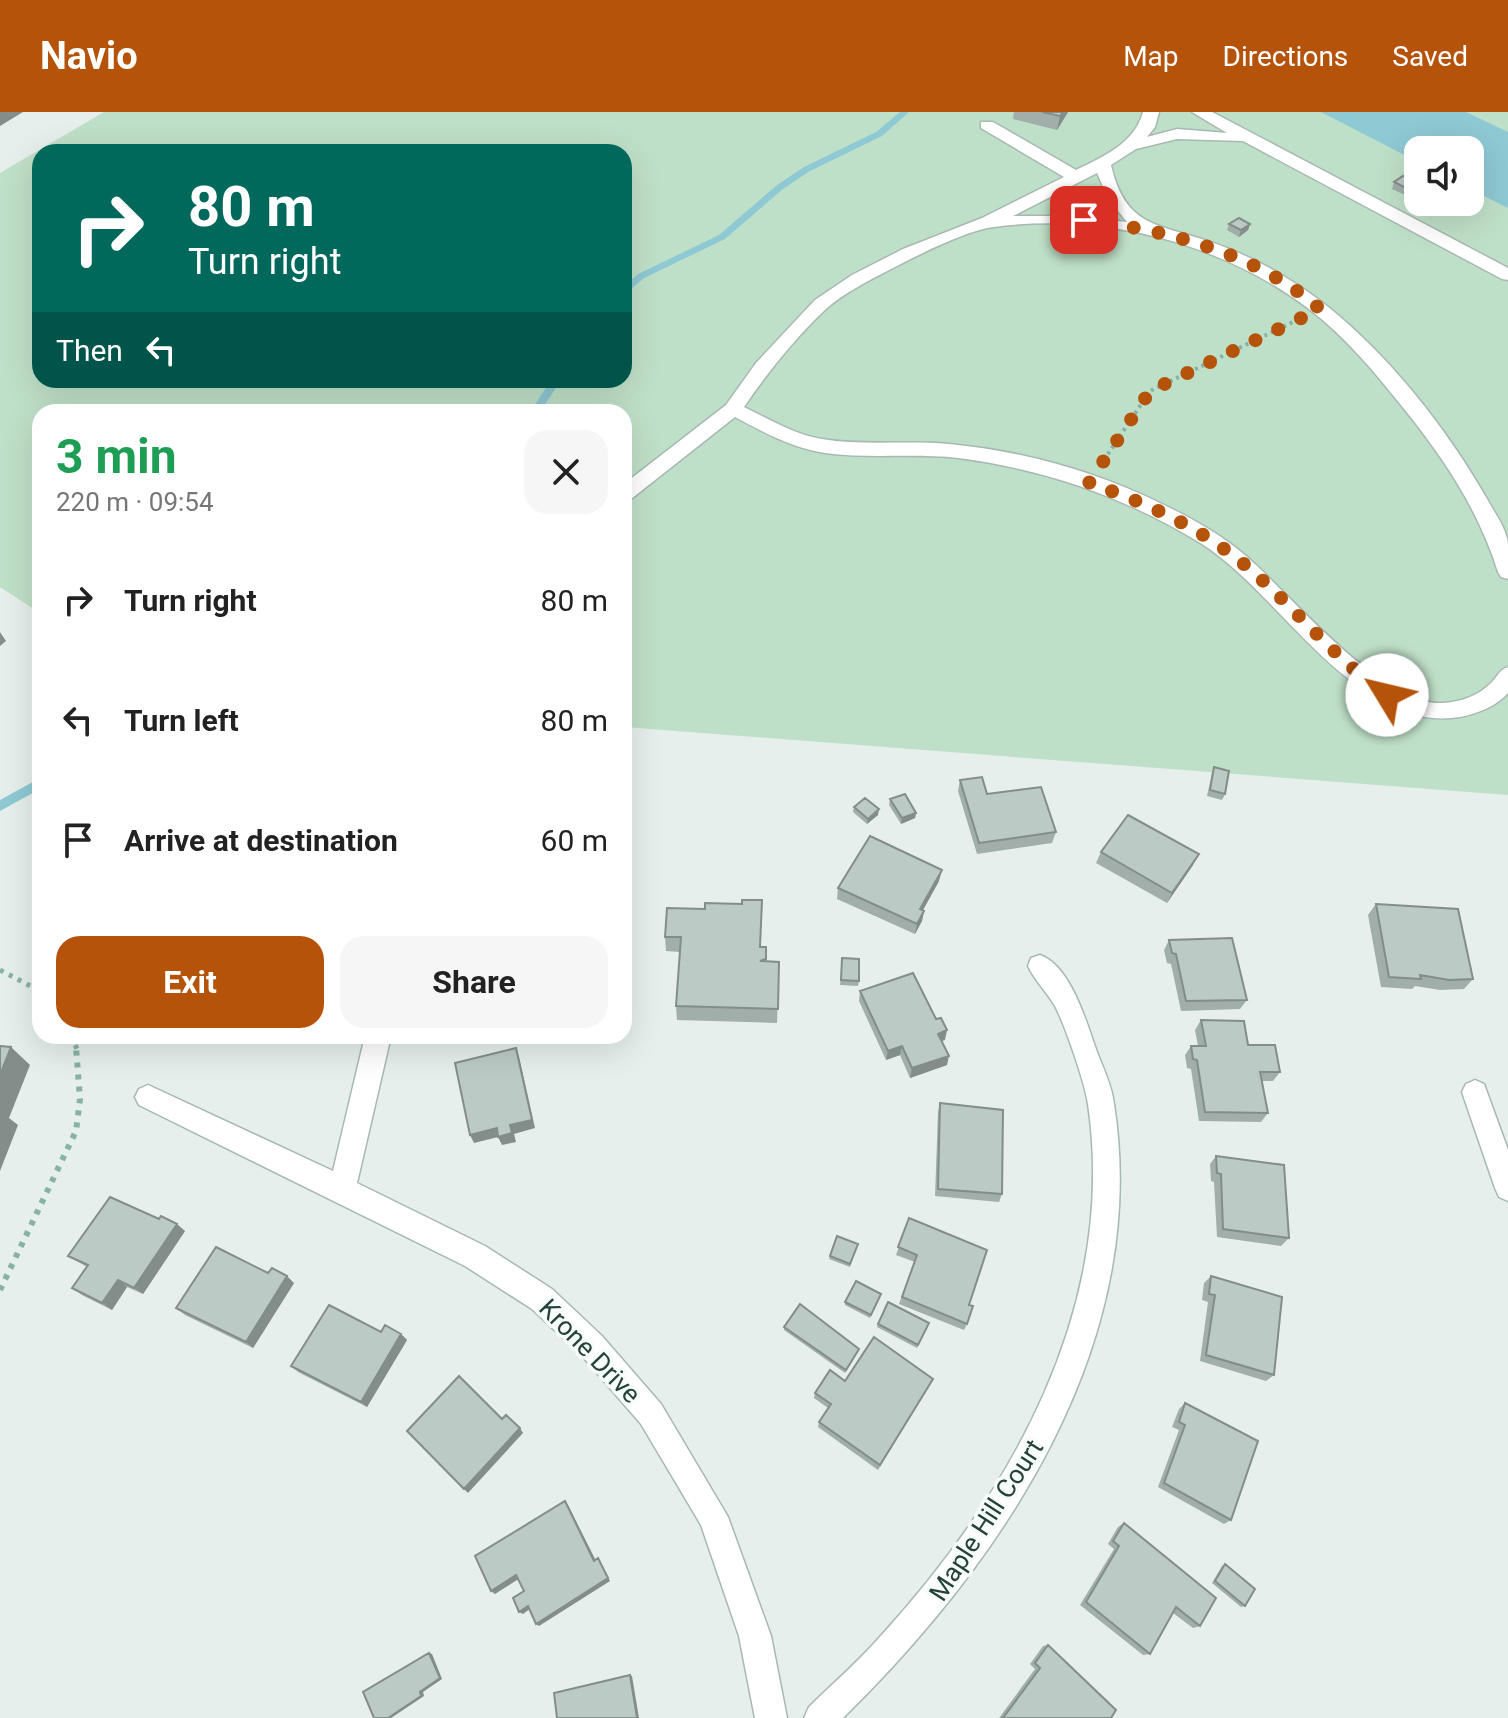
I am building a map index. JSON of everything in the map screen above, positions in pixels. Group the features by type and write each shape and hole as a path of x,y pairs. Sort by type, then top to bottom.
{"street":[{"path":"1130,146 1147,127 1151,112"},
{"path":"1200,112 1508,275"},
{"path":"987,125 1074,176"},
{"path":"632,488 733,409 762,367 821,304 858,279 909,253 988,222 1130,146 1161,135 1251,140"},
{"path":"1103,163 1110,191 1120,206 1148,230"},
{"path":"988,222 1064,218 1148,230 1219,251 1253,266 1320,309 1371,358 1435,435 1485,514 1508,572"},
{"path":"733,409 793,437 823,446 913,447 962,452 1018,462 1131,497 1214,541 1252,571 1338,657 1387,695 1440,711 1465,709 1488,699 1508,675"},
{"name":"Maple Hill Court","path":"820,1718 866,1677 937,1599 988,1527 1045,1430 1081,1342 1101,1265 1110,1185 1104,1122 1091,1059 1067,1004 1040,966"},
{"path":"342,1189 376,1044"},
{"path":"1475,1092 1508,1188"},
{"name":"Krone Drive","path":"148,1097 475,1256 542,1299 592,1346 651,1414 713,1517 755,1636 771,1718"}],"path":[{"path":"1089,483 1150,391 1320,309"},
{"path":"0,970 32,987"},
{"path":"0,1290 76,1131 80,1099 75,1044"}],"green space":[{"path":"104,112 1508,112 1508,795 632,728 632,404 32,404 32,608 0,587 0,173 32,154 32,388 632,388 632,144 49,144"}],"water":[{"path":"1321,112 1466,112 1508,132 1508,208 1484,196 1484,136 1404,136 1404,155"}],"building":[{"path":"1042,112 1063,112 1060,116"},
{"path":"1403,176 1404,177 1404,187 1394,182"},
{"path":"1239,218 1250,224 1241,230 1229,224"},
{"path":"1214,767 1229,771 1225,794 1210,790"},
{"path":"982,777 987,794 1041,787 1056,832 979,843 960,780"},
{"path":"905,794 916,813 902,818 890,799"},
{"path":"865,798 879,809 868,819 854,807"},
{"path":"1128,815 1199,854 1172,893 1101,852"},
{"path":"870,836 942,870 920,909 924,911 917,924 838,888"},
{"path":"742,900 762,900 760,947 766,947 766,959 760,961 779,962 778,1009 676,1006 681,937 665,937 667,908 705,909 705,903 742,904"},
{"path":"1376,904 1458,909 1473,979 1449,980 1420,975 1421,979 1389,977"},
{"path":"1232,938 1247,1000 1186,1001 1176,954 1172,953 1169,940"},
{"path":"842,958 859,959 859,981 841,980"},
{"path":"913,973 936,1019 941,1018 947,1030 938,1034 949,1056 912,1068 902,1046 888,1051 860,991"},
{"path":"1201,1020 1244,1021 1248,1045 1275,1045 1280,1072 1260,1072 1268,1113 1205,1112 1197,1060 1193,1059 1191,1046 1206,1046"},
{"path":"0,1046 11,1047 0,1075"},
{"path":"516,1048 532,1120 510,1125 512,1133 498,1137 497,1128 470,1135 455,1063"},
{"path":"940,1103 1003,1110 1002,1194 938,1189"},
{"path":"1216,1156 1284,1165 1289,1238 1223,1229 1221,1174 1217,1173"},
{"path":"110,1197 177,1224 134,1288 118,1280 102,1303 72,1288 88,1265 68,1256"},
{"path":"909,1218 987,1250 969,1305 973,1306 967,1324 902,1297 917,1255 898,1247"},
{"path":"837,1236 858,1244 850,1264 830,1256"},
{"path":"216,1247 268,1273 272,1268 287,1276 246,1342 176,1308"},
{"path":"1211,1276 1282,1297 1274,1375 1206,1355 1215,1295 1209,1294"},
{"path":"856,1281 881,1294 871,1315 845,1302"},
{"path":"888,1302 929,1323 918,1345 878,1324"},
{"path":"800,1304 859,1349 846,1370 784,1327"},
{"path":"329,1305 381,1332 385,1325 401,1334 361,1402 291,1366"},
{"path":"874,1337 933,1379 880,1465 819,1422 831,1404 815,1393 830,1370 845,1381"},
{"path":"459,1376 502,1419 506,1415 520,1428 464,1489 407,1431"},
{"path":"1185,1403 1258,1441 1231,1520 1164,1483 1185,1425 1179,1422"},
{"path":"565,1501 594,1561 598,1558 608,1578 536,1624 528,1606 519,1612 513,1598 524,1591 516,1575 491,1591 475,1556"},
{"path":"1124,1523 1216,1598 1200,1626 1176,1607 1150,1654 1086,1602 1119,1546 1113,1541"},
{"path":"1225,1564 1255,1589 1245,1606 1215,1581"},
{"path":"1048,1645 1116,1710 1111,1718 1003,1718 1040,1668 1035,1663"},
{"path":"429,1653 440,1678 420,1692 421,1696 388,1718 374,1718 363,1692"},
{"path":"630,1675 637,1718 557,1718 554,1693"}],"waterway":[{"path":"632,284 641,276 722,237 780,187 807,169 879,134 905,112"},
{"path":"540,404 551,388"},
{"path":"0,806 32,788"}],"route":[{"path":"1084,220 1136,227 1219,251 1253,266 1320,309 1150,391 1089,483 1131,497 1214,541 1252,571 1328,648 1387,695"}]}
